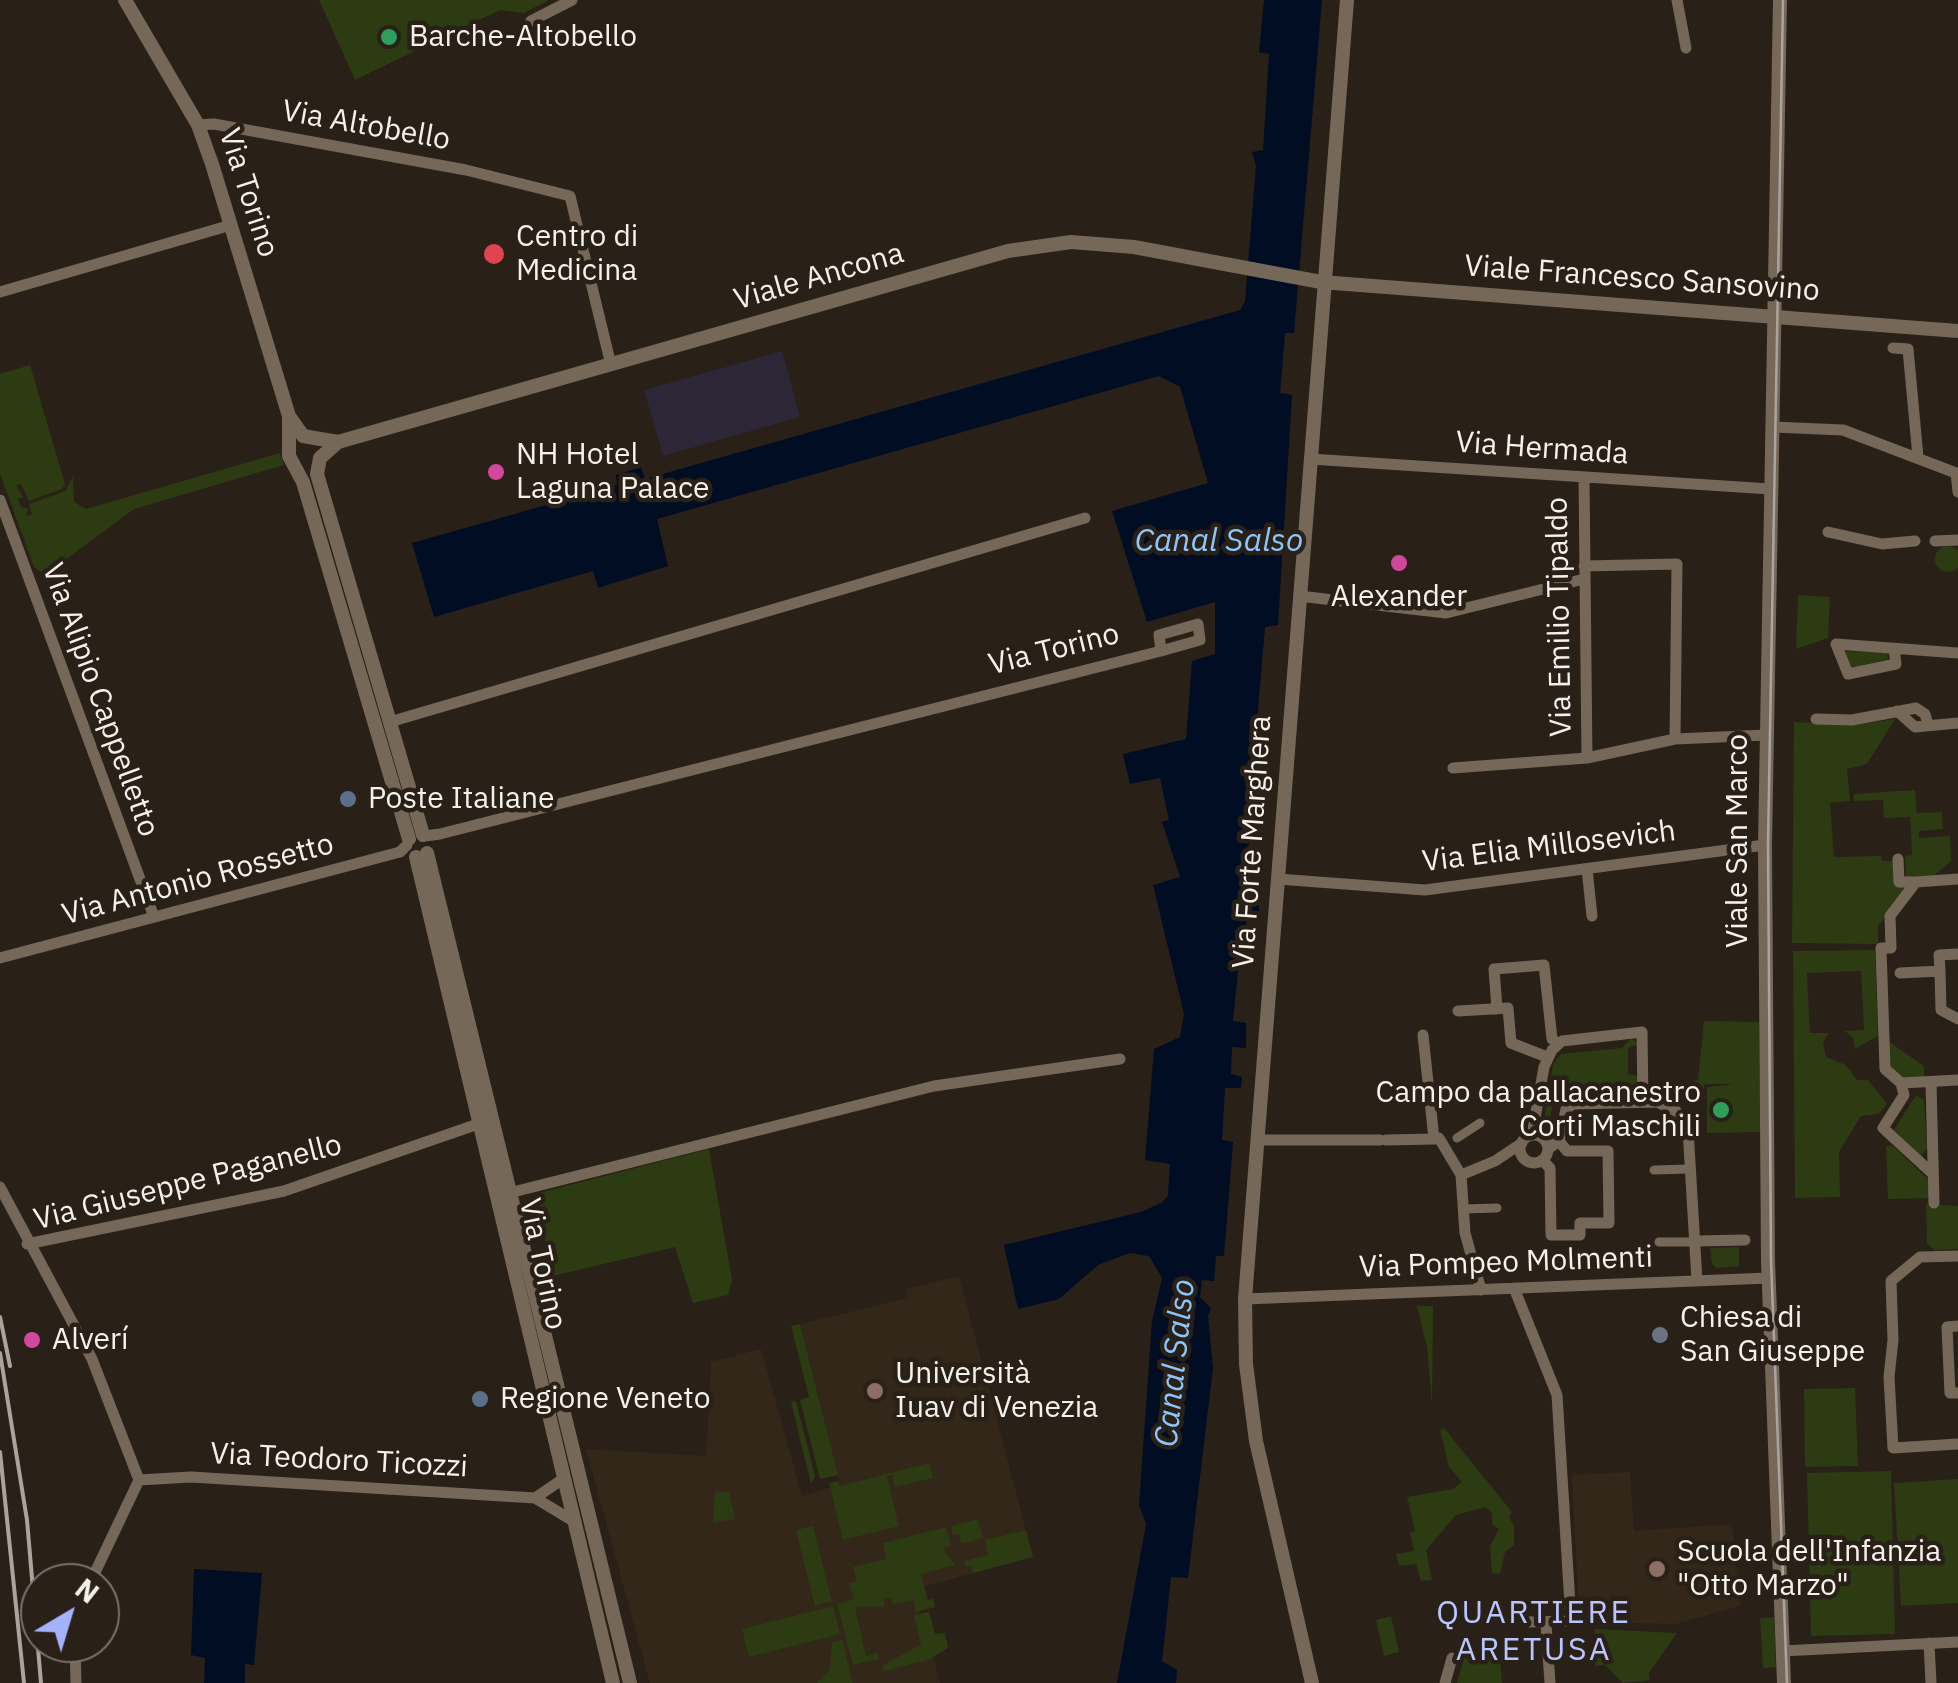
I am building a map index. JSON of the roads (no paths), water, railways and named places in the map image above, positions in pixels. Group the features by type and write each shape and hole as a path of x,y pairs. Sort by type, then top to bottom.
{"street":[{"name":"Via Torino","path":"125,0 198,125 289,416 319,460 321,488 392,720 512,1192 630,1683"},
{"path":"531,20 572,0"},
{"name":"Via Forte Marghera","path":"1312,1683 1256,1441 1246,1364 1245,1299 1310,459 1315,281 1347,0"},
{"path":"1677,0 1686,48"},
{"name":"Viale San Marco","path":"1780,0 1765,845 1769,1278 1784,1683"},
{"name":"Via Altobello","path":"198,125 214,124 466,170 570,196 611,365"},
{"path":"0,292 231,225"},
{"name":"Viale Ancona","path":"302,440 338,442 1035,244 1114,244 1315,281"},
{"name":"Viale Francesco Sansovino","path":"1315,281 1958,331"},
{"path":"1893,348 1908,349 1918,457"},
{"path":"1772,427 1844,430 1956,473 1958,492"},
{"name":"Via Torino","path":"302,440 294,465 422,843 481,1124 613,1683"},
{"name":"Viale Ancona","path":"319,460 338,442"},
{"name":"Via Hermada","path":"1310,459 1770,489"},
{"path":"294,465 309,468 319,460"},
{"name":"Via Emilio Tipaldo","path":"1584,477 1587,758"},
{"name":"Via Alipio Cappelletto","path":"0,500 154,918"},
{"path":"392,720 1084,518"},
{"path":"1828,532 1882,544 1915,541"},
{"path":"1935,541 1958,540"},
{"path":"1299,596 1446,614 1584,573 1677,564 1675,739"},
{"path":"1894,648 1896,664 1848,674 1836,644 1856,646 1894,648 1958,653"},
{"name":"Via Torino","path":"422,843 1162,651"},
{"path":"1816,719 1852,720 1898,712 1915,727 1958,723"},
{"path":"1454,768 1587,758 1675,739 1766,735"},
{"name":"Via Antonio Rossetto","path":"0,958 422,843"},
{"name":"Via Elia Millosevich","path":"1278,880 1426,890 1765,845"},
{"path":"1898,858 1899,882 1958,879"},
{"path":"1587,869 1592,916"},
{"path":"1916,882 1890,916 1891,948 1881,948 1884,1069 1902,1083 1958,1080"},
{"path":"1958,954 1939,955 1942,1010 1958,1019"},
{"path":"1547,1057 1511,1043 1495,973 1544,965 1552,1039 1558,1044"},
{"path":"1900,973 1940,972"},
{"path":"1458,997 1458,1012 1502,1008"},
{"path":"1544,1153 1520,1152 1527,1139 1547,1057 1558,1044 1642,1032 1642,1102"},
{"path":"1423,1035 1434,1139"},
{"name":"Via Torino","path":"512,1192 934,1086 1120,1059"},
{"path":"1931,1082 1934,1203"},
{"path":"1902,1083 1904,1096 1882,1128 1934,1174"},
{"path":"1544,1153 1568,1106 1642,1102 1668,1105 1684,1120 1690,1223 1698,1242 1697,1281"},
{"path":"1457,1138 1480,1122"},
{"name":"Via Giuseppe Paganello","path":"139,1480 92,1359 27,1244 284,1191 481,1124"},
{"path":"1460,1175 1495,1162 1544,1153 1608,1151 1612,1223 1580,1223 1580,1235 1548,1235 1550,1168 1544,1153 1541,1137 1527,1139 1495,1162"},
{"path":"1257,1140 1434,1139 1448,1150 1460,1175 1464,1233 1481,1290"},
{"path":"1654,1170 1689,1170"},
{"path":"0,1186 27,1244"},
{"path":"1463,1209 1497,1208"},
{"path":"1659,1242 1745,1240"},
{"path":"1958,1256 1920,1257 1891,1281 1894,1340 1889,1377 1894,1448 1958,1444"},
{"name":"Via Pompeo Molmenti","path":"1245,1299 1769,1278"},
{"path":"1514,1288 1558,1396 1570,1622 1529,1622"},
{"path":"1958,1326 1947,1327 1950,1393 1958,1393"},
{"name":"Via Teodoro Ticozzi","path":"139,1480 191,1477 535,1498 575,1522"},
{"path":"535,1498 564,1479"},
{"path":"100,1563 139,1480"},
{"path":"1546,1624 1550,1683"},
{"path":"1782,1651 1958,1642"},
{"path":"1929,1643 1931,1683"},
{"path":"1445,1683 1452,1658"}],"water":[{"name":"Canal Salso","path":"1264,0 1322,0 1294,333 1285,333 1280,393 1292,395 1278,625 1265,627 1256,733 1272,739 1251,748 1244,841 1249,843 1246,867 1254,871 1251,897 1259,906 1259,917 1247,916 1240,951 1233,1021 1246,1023 1246,1048 1232,1047 1231,1074 1242,1077 1241,1088 1225,1088 1222,1140 1233,1142 1224,1256 1216,1256 1214,1281 1202,1280 1200,1297 1211,1308 1208,1316 1213,1368 1188,1578 1171,1577 1162,1661 1177,1670 1176,1683 1117,1683 1146,1524 1139,1505 1152,1321 1162,1278 1149,1256 1130,1253 1098,1265 1059,1299 1018,1309 1004,1245 1141,1212 1163,1202 1168,1195 1170,1164 1145,1160 1154,1049 1180,1037 1184,1014 1153,885 1180,877 1162,822 1169,820 1160,778 1130,784 1123,754 1186,739 1192,661 1215,654 1215,602 1147,622 1112,511 1208,483 1180,387 1159,376 657,519 668,566 598,588 593,571 434,617 412,543 617,485 616,475 641,467 645,479 1240,310 1245,301 1256,166 1252,152 1263,150 1269,54 1259,52"},
{"path":"194,1569 262,1573 254,1665 245,1664 245,1683 204,1683 205,1658 191,1655"}],"tram line":[{"path":"1783,0 1768,844 1771,1260 1787,1683"}],"railway":[{"path":"0,1317 10,1366"},
{"path":"0,1353 27,1520 41,1683"},
{"path":"0,1452 24,1683"}],"place":[{"name":"Barche-Altobello","path":"389,37"},
{"name":"Centro di Medicina","path":"494,254"},
{"name":"NH Hotel Laguna Palace","path":"496,472"},
{"name":"Alexander","path":"1399,563"},
{"name":"Poste Italiane","path":"348,799"},
{"name":"Campo da pallacanestro Corti Maschili","path":"1721,1110"},
{"name":"Chiesa di San Giuseppe","path":"1660,1335"},
{"name":"Alverí","path":"32,1340"},
{"name":"Università Iuav di Venezia","path":"875,1391"},
{"name":"Regione Veneto","path":"480,1399"},
{"name":"Scuola dell'Infanzia \"Otto Marzo\"","path":"1657,1569"}],"district":[{"name":"QUARTIERE ARETUSA","path":"1534,1632"}]}
